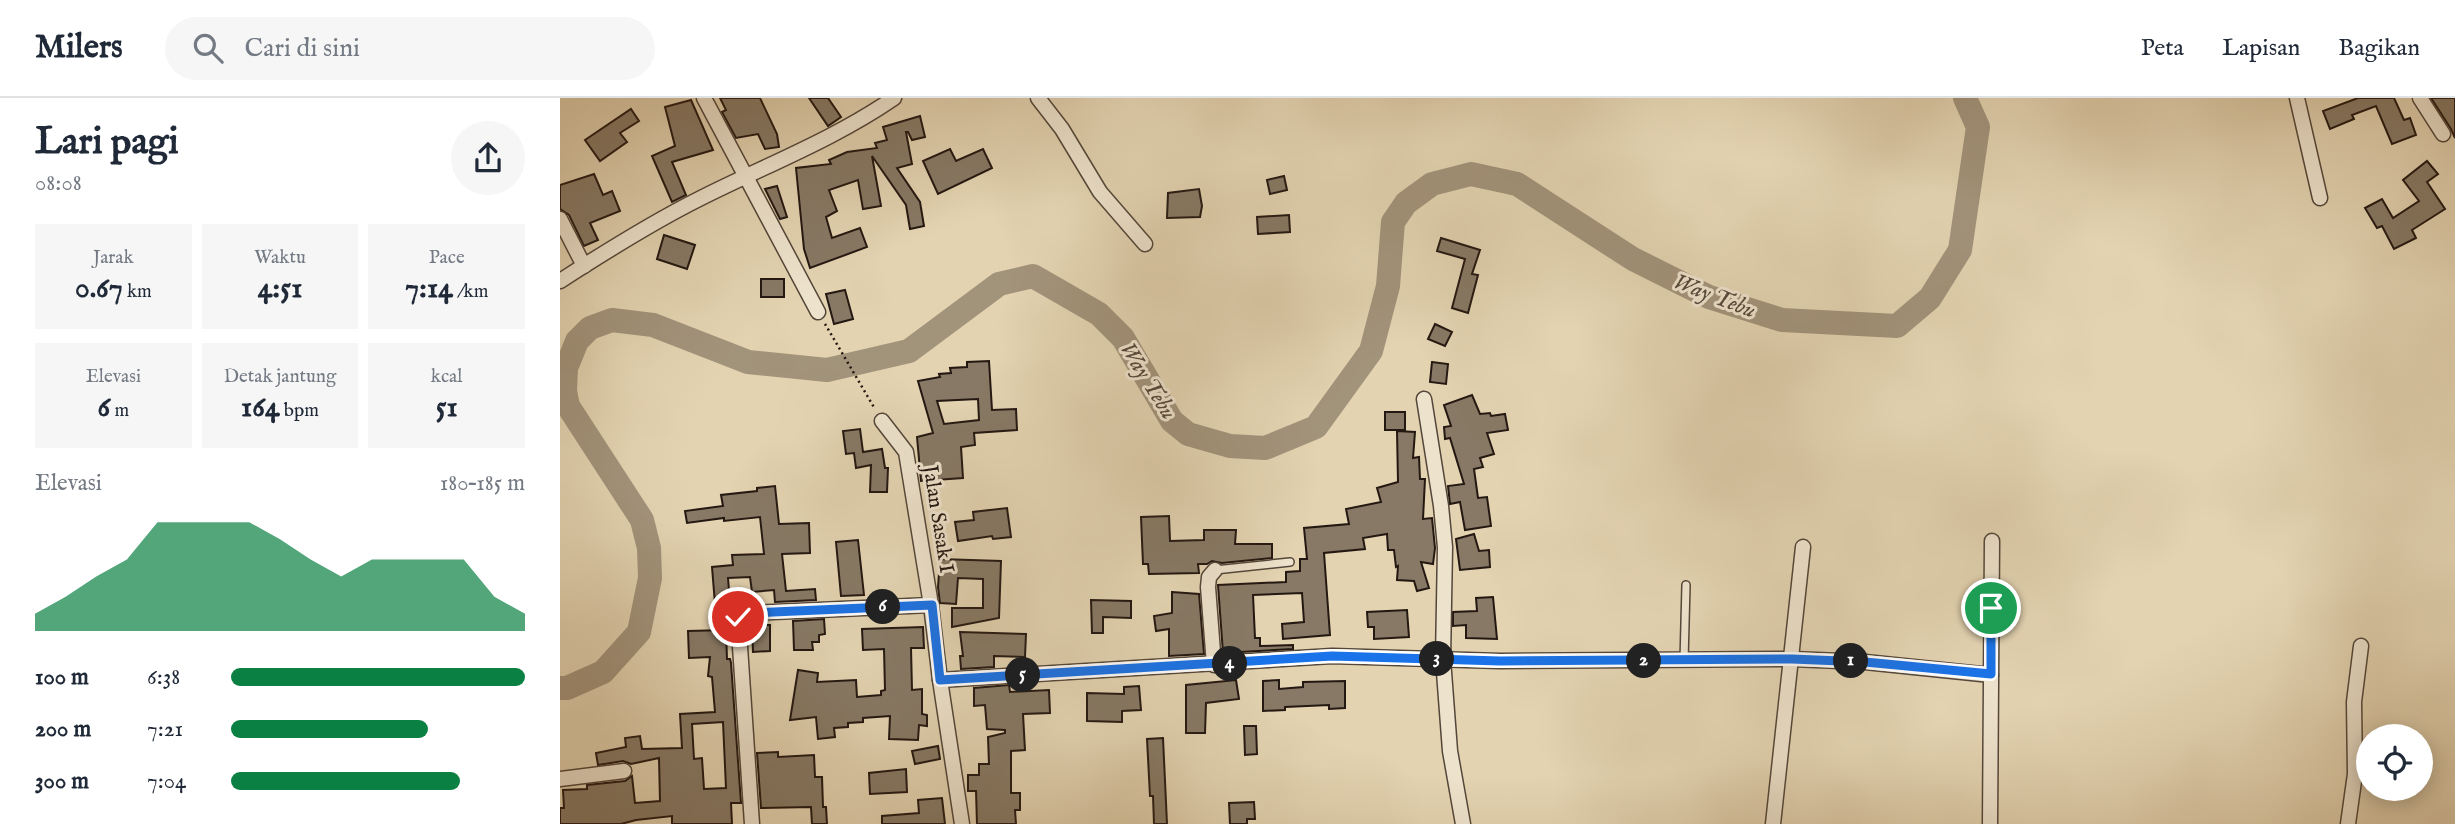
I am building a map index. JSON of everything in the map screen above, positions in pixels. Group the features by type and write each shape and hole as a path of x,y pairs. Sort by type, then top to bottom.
{"street":[{"path":"704,98 818,312"},
{"path":"1038,98 1062,129 1100,192 1145,244"},
{"path":"2297,98 2319,198"},
{"path":"2420,98 2442,134"},
{"path":"560,281 699,199 850,126 886,100"},
{"path":"560,219 584,265"},
{"path":"1424,399 1437,469 1445,547 1443,659 1450,751 1463,824"},
{"name":"Jalan Sasak I","path":"882,421 906,452 932,605 940,680 962,824"},
{"path":"1990,824 1992,541"},
{"path":"1773,824 1803,547"},
{"path":"1214,665 1208,587 1209,577 1215,570"},
{"path":"752,824 738,617 751,613 932,605"},
{"path":"2348,824 2355,774 2354,702 2361,646"},
{"path":"940,680 1332,656 1684,661 1792,659 1865,662 1991,674"},
{"path":"560,779 624,771"}],"lane":[{"path":"1215,570 1290,562"},
{"path":"1684,661 1686,585"}],"path":[{"path":"818,312 882,421"}],"building":[{"path":"720,98 760,98 777,134 779,147 765,149 758,134 736,138 722,112 726,110"},
{"path":"809,98 828,98 841,117 828,126"},
{"path":"2358,98 2394,98 2404,120 2410,118 2416,135 2392,144 2376,106 2352,115 2354,119 2330,129 2323,111"},
{"path":"2431,98 2455,98 2455,138 2451,129"},
{"path":"691,100 713,150 672,162 686,195 672,202 652,156 675,146 665,107"},
{"path":"631,109 639,121 620,133 627,142 600,161 585,140"},
{"path":"920,116 925,137 912,140 906,132 912,164 897,168 920,202 924,226 910,229 906,205 872,156 881,206 863,209 858,180 829,190 837,211 826,217 832,238 860,228 867,247 810,268 804,249 796,168 831,164 829,160 847,152 877,148 875,143 887,140 883,127"},
{"path":"950,149 956,161 983,149 992,168 938,194 923,161"},
{"path":"2427,161 2438,174 2427,182 2445,209 2412,230 2416,238 2394,249 2382,226 2377,228 2365,208 2382,199 2393,218 2419,201 2403,180"},
{"path":"594,174 603,195 612,191 620,211 590,223 598,240 584,246 569,215 560,209 560,185"},
{"path":"1284,176 1287,190 1270,194 1267,180"},
{"path":"777,186 787,217 780,219 765,189"},
{"path":"1199,189 1202,206 1200,217 1167,218 1168,193"},
{"path":"1289,215 1290,232 1258,234 1257,217"},
{"path":"664,235 695,245 687,269 657,259"},
{"path":"1441,238 1480,250 1472,274 1478,275 1468,313 1452,308 1465,259 1437,251"},
{"path":"761,279 784,279 784,297 761,297"},
{"path":"845,290 853,319 834,324 826,294"},
{"path":"1435,324 1452,332 1445,346 1428,339"},
{"path":"989,361 992,410 1016,409 1017,430 974,433 975,445 961,447 963,478 921,481 917,437 933,433 918,381 951,373 950,368 967,367 967,362","holes":["978,399 979,420 944,424 937,401"]},
{"path":"1432,362 1448,364 1446,384 1430,382"},
{"path":"1472,395 1480,414 1505,414 1508,430 1487,433 1494,454 1480,458 1483,467 1474,469 1478,498 1487,497 1491,526 1465,530 1460,502 1450,504 1448,486 1464,484 1450,438 1445,439 1444,427 1451,426 1444,405"},
{"path":"1385,412 1405,412 1405,430 1385,430"},
{"path":"860,429 863,452 882,449 885,468 888,468 887,492 870,492 871,465 856,468 854,453 846,454 843,431"},
{"path":"1397,431 1415,432 1413,458 1419,457 1420,479 1425,479 1423,519 1432,518 1435,548 1433,564 1421,562 1429,588 1417,591 1414,581 1397,580 1398,566 1396,567 1394,550 1388,550 1387,534 1363,538 1365,549 1324,553 1330,635 1283,639 1282,624 1304,622 1302,593 1253,595 1255,638 1260,638 1260,646 1293,645 1293,649 1223,653 1218,585 1286,582 1286,572 1300,571 1300,559 1307,559 1304,528 1349,524 1346,509 1381,502 1377,488 1398,482"},
{"path":"775,486 779,524 809,523 810,553 782,554 786,591 815,589 816,600 775,602 774,590 752,592 750,577 728,578 730,603 715,604 712,567 733,565 732,555 764,554 760,517 687,523 685,511 723,506 721,495"},
{"path":"1007,508 1011,537 993,539 992,536 958,541 955,522 974,520 973,512"},
{"path":"1169,516 1170,541 1204,540 1204,530 1236,530 1235,544 1272,544 1272,558 1222,563 1212,561 1198,564 1199,573 1149,574 1148,564 1143,564 1141,517"},
{"path":"1474,534 1479,551 1489,550 1490,567 1460,570 1456,539"},
{"path":"858,540 864,595 841,596 836,542"},
{"path":"940,559 1001,561 999,618 952,627 952,608 983,608 983,579 958,578 956,604 940,603"},
{"path":"1172,592 1199,594 1204,654 1169,656 1169,629 1156,631 1154,616 1172,613"},
{"path":"1493,597 1497,639 1466,638 1466,625 1453,626 1453,612 1477,611 1476,598"},
{"path":"1091,600 1131,601 1131,618 1103,617 1103,633 1092,633"},
{"path":"1407,610 1409,637 1374,639 1374,627 1368,627 1367,612"},
{"path":"824,619 825,634 819,635 819,642 812,642 813,650 794,650 793,621"},
{"path":"752,625 770,625 770,651 753,652"},
{"path":"923,627 924,648 911,648 912,690 922,689 922,714 927,715 927,726 919,725 918,740 889,739 890,716 863,718 863,722 834,728 835,737 818,739 816,717 790,720 798,670 818,673 817,682 856,680 857,697 881,695 881,691 885,690 884,649 863,650 862,629"},
{"path":"726,630 727,659 730,659 731,663 741,803 731,803 732,824 672,824 672,816 621,824 560,824 560,808 564,808 563,790 587,789 587,785 625,781 632,776 635,803 660,801 659,758 631,764 623,761 598,765 596,753 626,747 625,738 640,736 642,749 682,748 680,714 715,712 712,677 708,676 710,657 689,658 688,631","holes":["723,722 726,788 704,789 702,758 694,759 692,724"]},
{"path":"960,632 1026,634 1025,657 994,656 994,667 961,669 960,656 963,656"},
{"path":"1236,680 1239,699 1206,703 1205,733 1186,733 1186,685"},
{"path":"1279,680 1279,689 1303,687 1303,682 1345,681 1345,708 1329,709 1329,705 1263,711 1263,681"},
{"path":"1009,685 1010,692 1049,690 1050,713 1023,714 1025,750 1011,751 1011,793 1020,793 1020,810 1015,810 1016,824 977,824 976,791 968,791 968,775 979,775 979,764 989,764 988,737 1005,733 1005,730 987,729 985,705 974,706 974,688"},
{"path":"1139,686 1141,710 1122,711 1122,722 1087,721 1087,693 1124,694 1124,687"},
{"path":"1244,726 1256,726 1257,754 1245,755"},
{"path":"1163,738 1167,824 1154,824 1147,739"},
{"path":"938,746 940,759 915,764 912,751"},
{"path":"778,752 778,757 814,755 815,777 822,777 823,807 826,807 827,824 812,824 811,807 761,808 757,753"},
{"path":"906,769 907,792 870,794 869,773"},
{"path":"942,798 945,824 882,824 882,816 919,813 918,800"},
{"path":"1254,802 1255,819 1247,819 1247,824 1230,824 1229,803"}],"waterway":[{"name":"Way Tebu","path":"560,688 567,688 603,672 639,632 650,578 649,548 642,520 568,406 565,391 566,368 577,341 590,328 612,320 653,325 748,362 827,370 909,351 999,284 1033,276 1099,314 1123,338 1172,421 1188,434 1230,446 1265,448 1316,427 1371,351 1388,286 1393,222 1406,203 1432,184 1471,174 1517,184 1633,259 1709,297 1782,320 1897,326 1930,298 1960,250 1978,127 1965,98"}],"route":[{"path":"738,617 751,613 932,605 940,680 1332,656 1500,661 1792,659 1865,662 1991,674 1991,608"}]}
